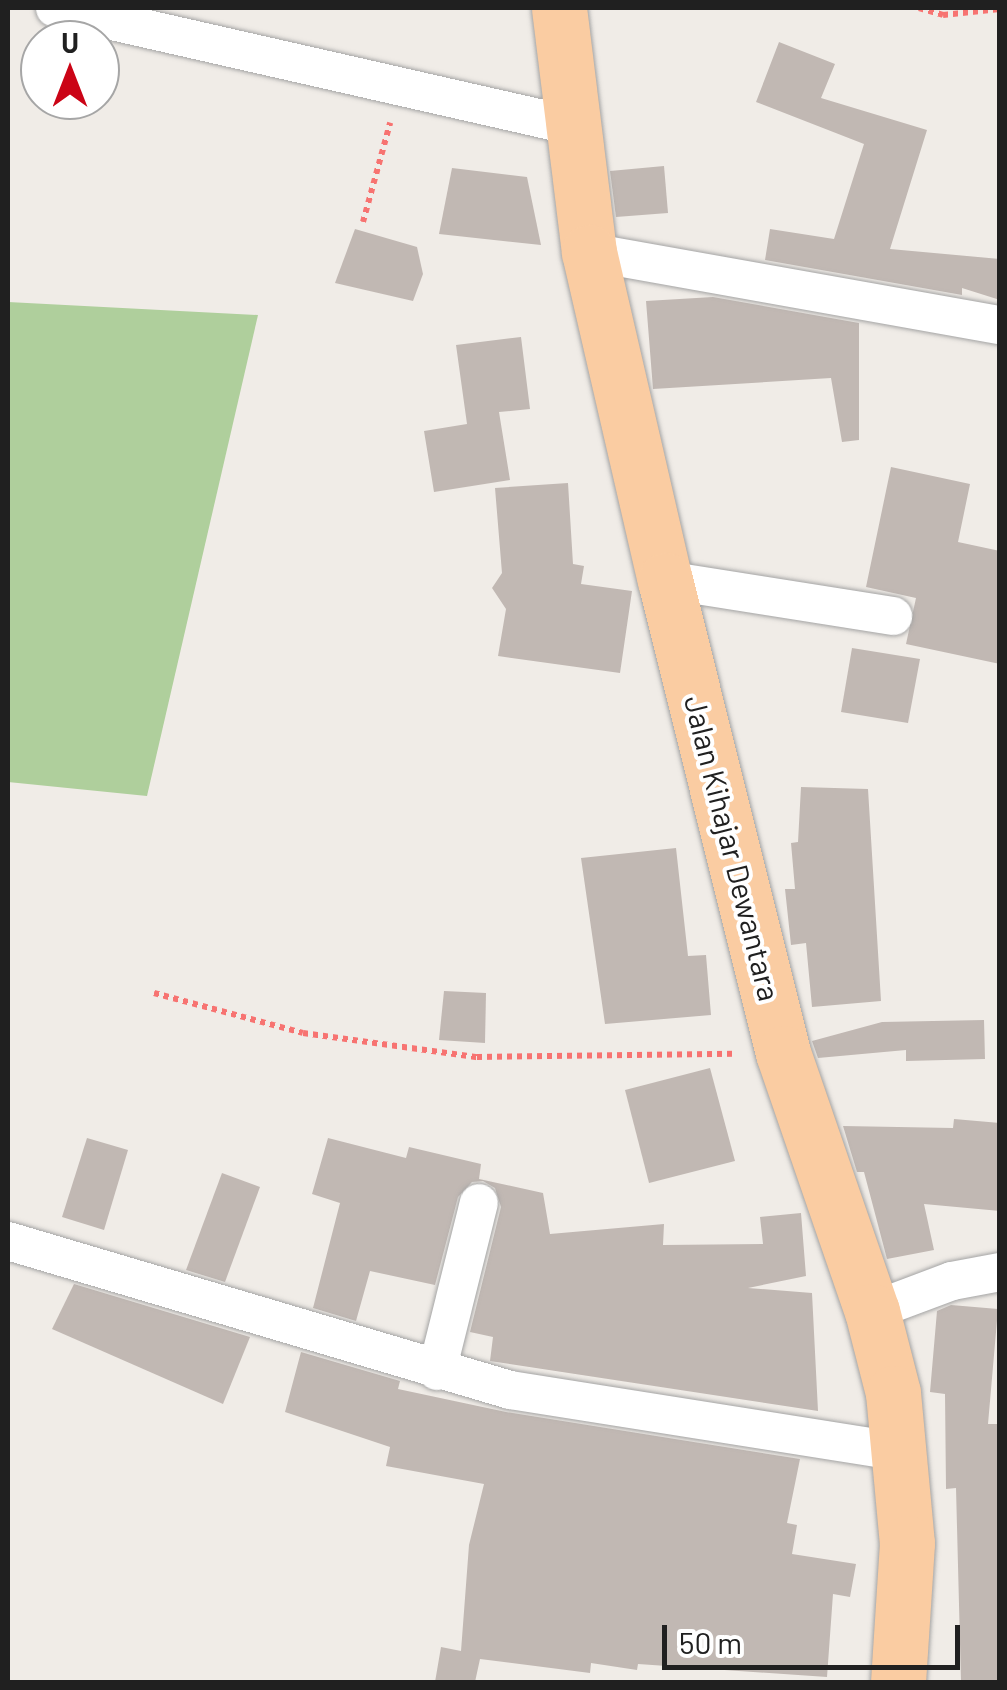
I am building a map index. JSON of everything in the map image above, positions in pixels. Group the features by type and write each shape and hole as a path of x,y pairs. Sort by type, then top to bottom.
{"main road":[{"name":"Jalan Kihajar Dewantara","path":"559,8 569,125 589,252 665,580 783,1053 872,1311 902,1452 907,1543 898,1682"}],"street":[{"path":"55,8 569,125"},
{"path":"589,252 1000,325"},
{"path":"665,580 893,616"},
{"path":"437,1372 479,1204"},
{"path":"8,1241 437,1372 510,1390 902,1452"},
{"path":"872,1311 952,1280 1000,1272"}],"path":[{"path":"919,8 943,16 1000,9"},
{"path":"363,222 399,88"},
{"path":"154,993 303,1033 496,1059 783,1053"}],"green space":[{"path":"8,302 258,315 147,796 8,782"}],"building":[{"path":"779,42 835,64 821,98 927,130 890,249 1000,259 1000,300 962,288 962,295 765,260 770,229 834,239 864,144 756,102"},
{"path":"664,166 668,213 616,217 610,171"},
{"path":"452,168 527,177 541,245 439,234"},
{"path":"355,229 417,247 423,274 413,301 335,283"},
{"path":"713,297 859,323 859,440 842,442 831,378 653,389 646,301"},
{"path":"521,337 530,409 499,412 510,480 434,492 424,431 467,424 456,345"},
{"path":"891,467 970,484 958,542 1000,551 1000,664 906,644 916,598 866,587"},
{"path":"568,483 573,564 584,566 581,584 632,591 620,673 498,656 506,609 492,588 502,573 495,488"},
{"path":"852,648 920,659 908,723 841,712"},
{"path":"801,787 868,789 881,1001 812,1007 806,943 791,945 785,889 795,889 791,843 798,842"},
{"path":"676,848 688,956 706,955 711,1015 605,1024 581,858"},
{"path":"444,991 486,993 485,1043 439,1040"},
{"path":"984,1020 985,1059 906,1061 906,1050 818,1058 812,1041 882,1022"},
{"path":"710,1068 735,1161 649,1183 625,1090"},
{"path":"954,1119 1000,1123 1000,1211 924,1204 934,1250 887,1259 864,1172 857,1172 843,1126 953,1128"},
{"path":"87,1138 128,1150 104,1230 62,1217"},
{"path":"328,1138 406,1158 409,1147 481,1164 479,1179 543,1193 550,1234 664,1224 663,1245 763,1244 760,1217 801,1213 806,1276 748,1288 812,1293 818,1411 490,1361 493,1337 470,1332 501,1207 495,1188 483,1181 472,1182 458,1197 435,1285 370,1271 356,1321 313,1308 340,1203 312,1194"},
{"path":"222,1173 260,1187 225,1282 186,1270"},
{"path":"74,1284 250,1337 223,1404 52,1329"},
{"path":"951,1305 998,1309 988,1424 1000,1424 1000,1682 961,1682 956,1488 946,1489 945,1394 930,1392 937,1311"},
{"path":"301,1352 400,1381 398,1389 506,1412 800,1459 787,1523 797,1525 792,1554 856,1564 850,1597 833,1594 827,1677 638,1664 637,1670 591,1663 590,1673 480,1659 475,1682 435,1682 441,1647 461,1651 469,1545 484,1484 386,1466 390,1447 285,1412"}]}
